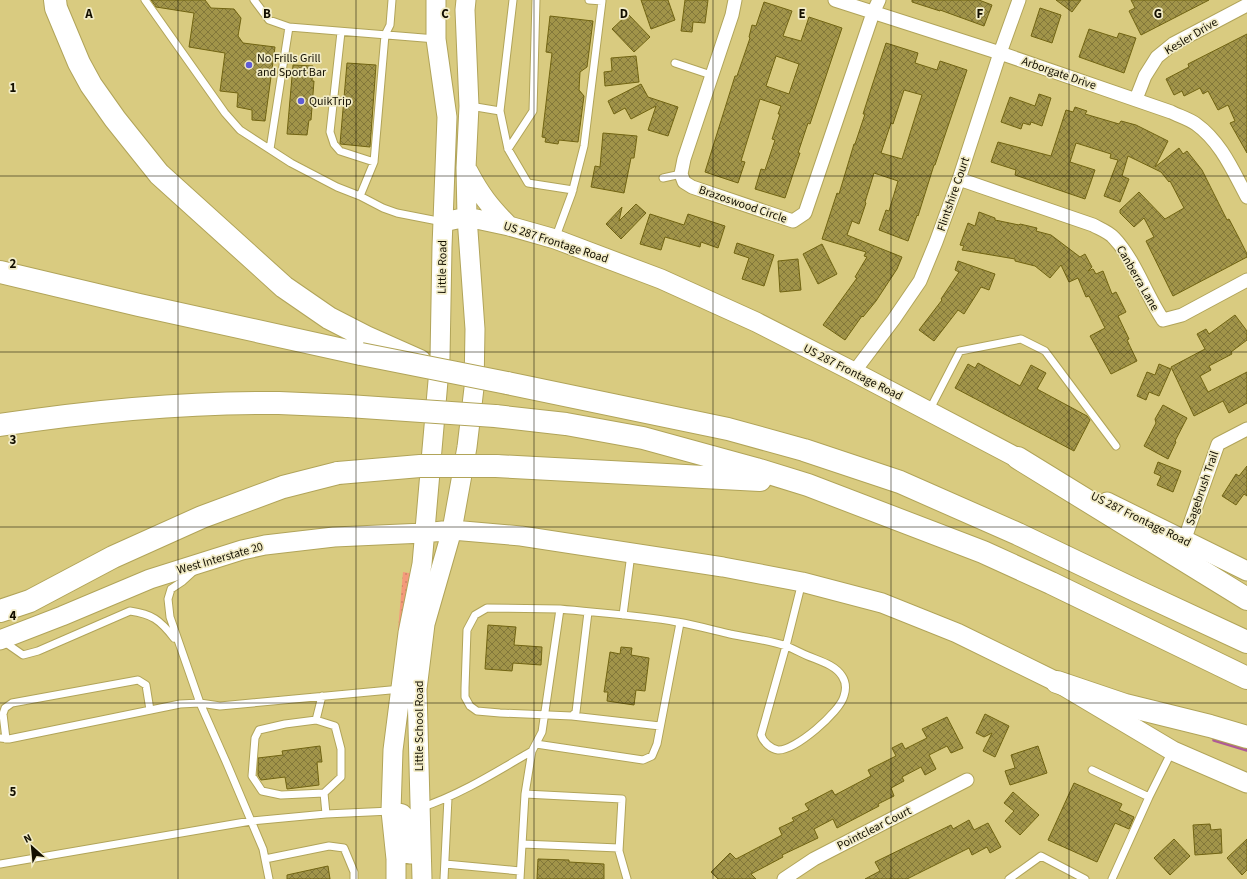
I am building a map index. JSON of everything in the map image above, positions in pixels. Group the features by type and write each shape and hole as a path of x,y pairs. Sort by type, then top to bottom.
{"highway":[{"path":"55,0 56,8 79,62 91,85 115,119 159,174 284,287 329,318 364,346"},
{"path":"0,272 139,305 364,346 437,369 728,429 804,450 900,482 1018,534 1247,642"},
{"path":"0,425 128,409 278,403 495,416 566,424 644,438 808,485 983,552 1247,678"},
{"path":"1018,458 1247,599"},
{"path":"0,611 30,601 113,557 202,517 284,487 338,472 420,466 496,466 748,479 808,485"},
{"path":"1057,682 1125,705 1210,726 1247,737"}],"main road":[{"name":"Little Road","path":"424,533 440,358 446,117 436,39 436,0"},
{"path":"466,0 465,24 469,106 466,168 467,217 475,329 474,388 467,446 452,530 521,536 631,552 802,582 882,603 957,633 1057,682 1172,751 1247,783"},
{"path":"466,168 480,192 493,210 509,226"},
{"name":"US 287 Frontage Road","path":"443,222 467,217 509,226 555,239 661,279 756,322 1018,458 1247,571"},
{"name":"West Interstate 20","path":"1,640 150,579 242,550 265,545 334,537 424,533 452,530"},
{"name":"Little School Road","path":"422,879 417,689 425,624 452,530"},
{"name":"Little School Road","path":"396,879 396,859 391,811 393,750 408,633 422,564 424,533"},
{"path":"401,689 408,736 404,787 408,802 420,808"},
{"path":"391,811 402,814 406,819 411,866 415,879"}],"street":[{"path":"681,174 711,75 732,15 735,0"},
{"name":"Arborgate Drive","path":"835,0 1000,53 1171,112 1196,124 1215,141 1228,160 1247,197"},
{"path":"873,13 879,0"},
{"name":"Flintshire Court","path":"854,372 894,319 920,281 959,179 1019,0"},
{"name":"Kesler Drive","path":"1136,100 1145,76 1157,57 1173,44 1247,5"},
{"name":"Brazoswood Circle","path":"681,174 684,182 692,187 779,217 793,221 805,212 873,13"},
{"name":"Canberra Lane","path":"959,179 1093,225 1113,237 1125,252 1163,320 1182,316 1247,280"},
{"name":"Sagebrush Trail","path":"1184,541 1218,444 1247,429"},
{"name":"Pointclear Court","path":"784,879 814,859 966,780"}],"lane":[{"path":"145,0 226,113 240,130 291,163 338,187 397,213 443,222"},
{"path":"254,0 269,20 289,27 436,39"},
{"path":"360,196 374,162 385,35 390,24 392,0"},
{"path":"513,0 500,111 508,149 528,183 573,190"},
{"path":"508,149 533,110 536,0"},
{"path":"555,239 573,190 584,146 602,2 589,0"},
{"path":"270,149 289,27"},
{"path":"341,32 330,132 334,144 340,151 374,162"},
{"path":"675,63 711,75"},
{"path":"469,106 500,111"},
{"path":"663,178 681,174"},
{"path":"929,411 960,351 1021,340 1045,351 1116,446"},
{"path":"624,615 631,552"},
{"path":"204,561 183,581 171,589 168,599 170,617 200,703 262,849 268,879"},
{"path":"660,726 572,716 565,717 544,714 500,713 477,710 470,706 465,697 464,688 468,630 475,615 487,608 560,609 624,615 680,623 786,646 826,663 842,676 846,686 844,697 837,710 800,742 778,750 763,741 761,735 786,646 802,582"},
{"path":"445,864 520,875 525,794 532,751 542,732 560,609"},
{"path":"1,640 23,655 38,651 130,611 143,613 159,620 178,642"},
{"path":"572,716 576,712 588,612"},
{"path":"536,744 643,760 652,756 657,744 680,623"},
{"path":"150,710 146,685 138,680 12,703 5,708 3,714 3,738 150,710 180,704 200,703 220,706 401,689"},
{"path":"316,720 322,696"},
{"path":"316,720 335,726 341,749 341,777 324,793 281,795 262,791 252,776 255,738 259,730 285,724 316,720"},
{"path":"420,808 448,798 532,751"},
{"path":"1112,879 1149,797 1172,751"},
{"path":"1092,770 1149,797"},
{"path":"324,793 326,814"},
{"path":"525,794 622,799 619,848 627,879"},
{"path":"444,879 448,798"},
{"path":"0,864 251,821 326,814 391,811"},
{"path":"522,844 619,848"},
{"path":"265,859 330,846 344,848 354,872 354,879"},
{"path":"1009,879 1041,856 1085,879"}],"shaded area":[{"path":"403,572 415,574 406,715 407,725 402,724 397,673 398,630"}],"building":[{"path":"151,0 205,0 211,8 234,9 241,18 238,36 243,43 275,47 265,121 252,120 252,110 237,107 238,93 220,91 225,53 189,47 194,13 156,7"},
{"path":"641,0 668,0 675,20 651,29"},
{"path":"685,0 708,0 705,23 693,22 692,32 681,31"},
{"path":"912,0 979,0 992,5 984,26 940,10 912,2"},
{"path":"1056,0 1081,0 1072,12"},
{"path":"1131,0 1209,0 1141,35 1129,11 1135,8"},
{"path":"764,2 792,11 783,36 801,41 809,17 842,28 810,124 808,123 785,198 755,189 761,169 765,170 775,140 772,139 781,106 760,99 741,161 745,162 738,183 705,172 735,76 737,76 750,38 752,25 756,26","holes":["776,56 799,64 789,94 766,86"]},
{"path":"1040,8 1061,15 1052,43 1031,36"},
{"path":"628,14 650,37 634,52 612,29"},
{"path":"550,16 593,21 587,67 580,72 579,90 584,96 578,142 559,140 558,144 545,142 546,138 542,137 552,53 546,52"},
{"path":"1089,29 1117,38 1119,33 1136,38 1124,73 1079,57"},
{"path":"1247,34 1247,153 1230,123 1235,121 1228,105 1218,110 1208,91 1203,94 1200,88 1184,96 1182,91 1174,95 1166,79 1189,67 1188,64"},
{"path":"886,43 918,53 915,63 937,70 940,61 967,70 918,216 917,215 908,241 879,230 886,210 889,211 898,181 874,173 859,224 852,221 847,235 902,257 897,269 876,301 863,317 862,316 845,340 823,325 857,278 855,277 867,257 864,256 866,252 822,239 837,193 839,194","holes":["904,90 922,95 902,159 881,153 891,123 893,124"]},
{"path":"636,56 639,82 605,86 604,72 612,71 611,58"},
{"name":"QuikTrip","path":"347,63 376,65 370,147 340,144"},
{"name":"QuikTrip","path":"293,65 313,66 312,81 314,81 311,120 309,120 307,135 287,134"},
{"path":"641,84 648,97 678,107 668,136 648,130 656,106 631,119 625,108 614,114 608,101"},
{"path":"1039,94 1051,98 1042,126 1031,122 1030,125 1023,123 1021,129 1001,122 1010,97 1035,106"},
{"path":"1075,107 1087,111 1085,114 1119,124 1121,121 1136,125 1168,141 1155,167 1179,148 1183,154 1187,151 1202,170 1227,220 1229,219 1240,240 1247,257 1173,296 1146,241 1154,237 1144,218 1134,227 1120,213 1120,210 1139,192 1165,219 1184,208 1170,181 1169,182 1161,172 1128,156 1122,176 1129,179 1120,202 1104,196 1118,160 1110,158 1111,154 1076,143 1070,162 1095,170 1085,199 1015,175 1016,170 991,162 998,142 1051,156 1066,110 1073,112"},
{"path":"603,133 637,136 634,158 631,158 624,193 591,187 595,166 600,167"},
{"path":"636,204 646,213 621,239 606,224 622,207 619,221"},
{"path":"979,212 995,218 995,220 1037,228 1036,231 1051,235 1080,257 1085,254 1092,267 1088,271 1093,269 1096,274 1103,271 1112,294 1116,292 1126,312 1118,316 1137,361 1111,374 1090,336 1105,328 1089,296 1086,297 1078,278 1069,282 1061,265 1050,278 1035,266 1015,261 1015,259 962,250 964,246 960,245 968,223 975,226"},
{"path":"650,214 684,225 688,214 725,226 718,248 701,242 700,247 665,237 661,250 640,244"},
{"path":"737,243 774,255 764,286 742,279 749,258 734,253"},
{"path":"822,244 837,274 818,284 803,254"},
{"path":"798,259 801,290 780,292 778,261"},
{"path":"958,261 995,274 989,290 981,287 964,314 958,310 934,341 919,330 942,300 941,299 959,272 955,270"},
{"path":"1235,315 1247,331 1247,340 1231,352 1232,354 1209,366 1211,370 1200,376 1208,392 1247,372 1247,403 1229,413 1223,401 1194,416 1171,367 1205,349 1197,334 1206,329 1209,334"},
{"path":"978,363 1020,386 1031,365 1046,373 1037,389 1087,416 1090,420 1074,451 955,388 968,364 975,368"},
{"path":"1159,364 1171,369 1159,396 1149,392 1146,400 1137,396 1147,372 1155,375"},
{"path":"1163,405 1187,418 1175,441 1176,442 1168,459 1144,446 1156,423 1155,419"},
{"path":"1158,462 1181,471 1173,492 1157,485 1161,476 1154,473"},
{"path":"1247,466 1247,496 1244,494 1236,505 1222,496 1236,474 1239,476"},
{"path":"488,625 516,627 514,645 542,647 541,665 513,663 512,671 485,669"},
{"path":"621,647 632,648 631,655 649,658 645,691 636,690 634,705 607,701 608,692 604,692 610,652 620,654"},
{"path":"985,714 1009,726 995,757 983,751 992,733 984,737 976,733"},
{"path":"947,717 963,748 951,753 947,746 929,755 936,769 925,775 921,767 902,777 904,781 891,788 894,796 878,804 879,806 837,828 833,819 814,829 818,838 782,855 783,857 751,874 756,879 718,879 711,872 730,853 736,859 782,835 779,828 794,821 792,818 809,810 805,804 832,790 835,795 871,776 868,770 896,756 892,748 902,743 905,749 927,738 922,729"},
{"path":"320,746 322,762 317,762 319,785 287,789 285,777 261,780 258,775 258,758 283,755 282,751"},
{"path":"1038,746 1047,773 1010,785 1005,771 1015,768 1011,755"},
{"path":"1074,783 1122,804 1119,810 1134,817 1129,829 1115,823 1097,862 1048,840"},
{"path":"1013,792 1039,815 1020,835 1005,821 1014,811 1004,803"},
{"path":"969,820 974,830 988,823 1001,847 990,853 987,847 972,855 969,848 907,879 865,879 880,871 875,862 951,825 953,829"},
{"path":"1210,824 1211,830 1221,829 1222,853 1195,855 1193,825"},
{"path":"1174,839 1190,856 1170,875 1154,858"},
{"path":"1247,839 1247,870 1242,875 1227,858"},
{"path":"538,859 569,860 569,862 604,864 604,879 537,879"},
{"path":"328,866 330,879 287,879 287,875"}],"waterway":[{"path":"1214,740 1247,750"}],"place":[{"name":"No Frills Grill and Sport Bar","path":"249,65"},
{"name":"QuikTrip","path":"301,101"}]}
